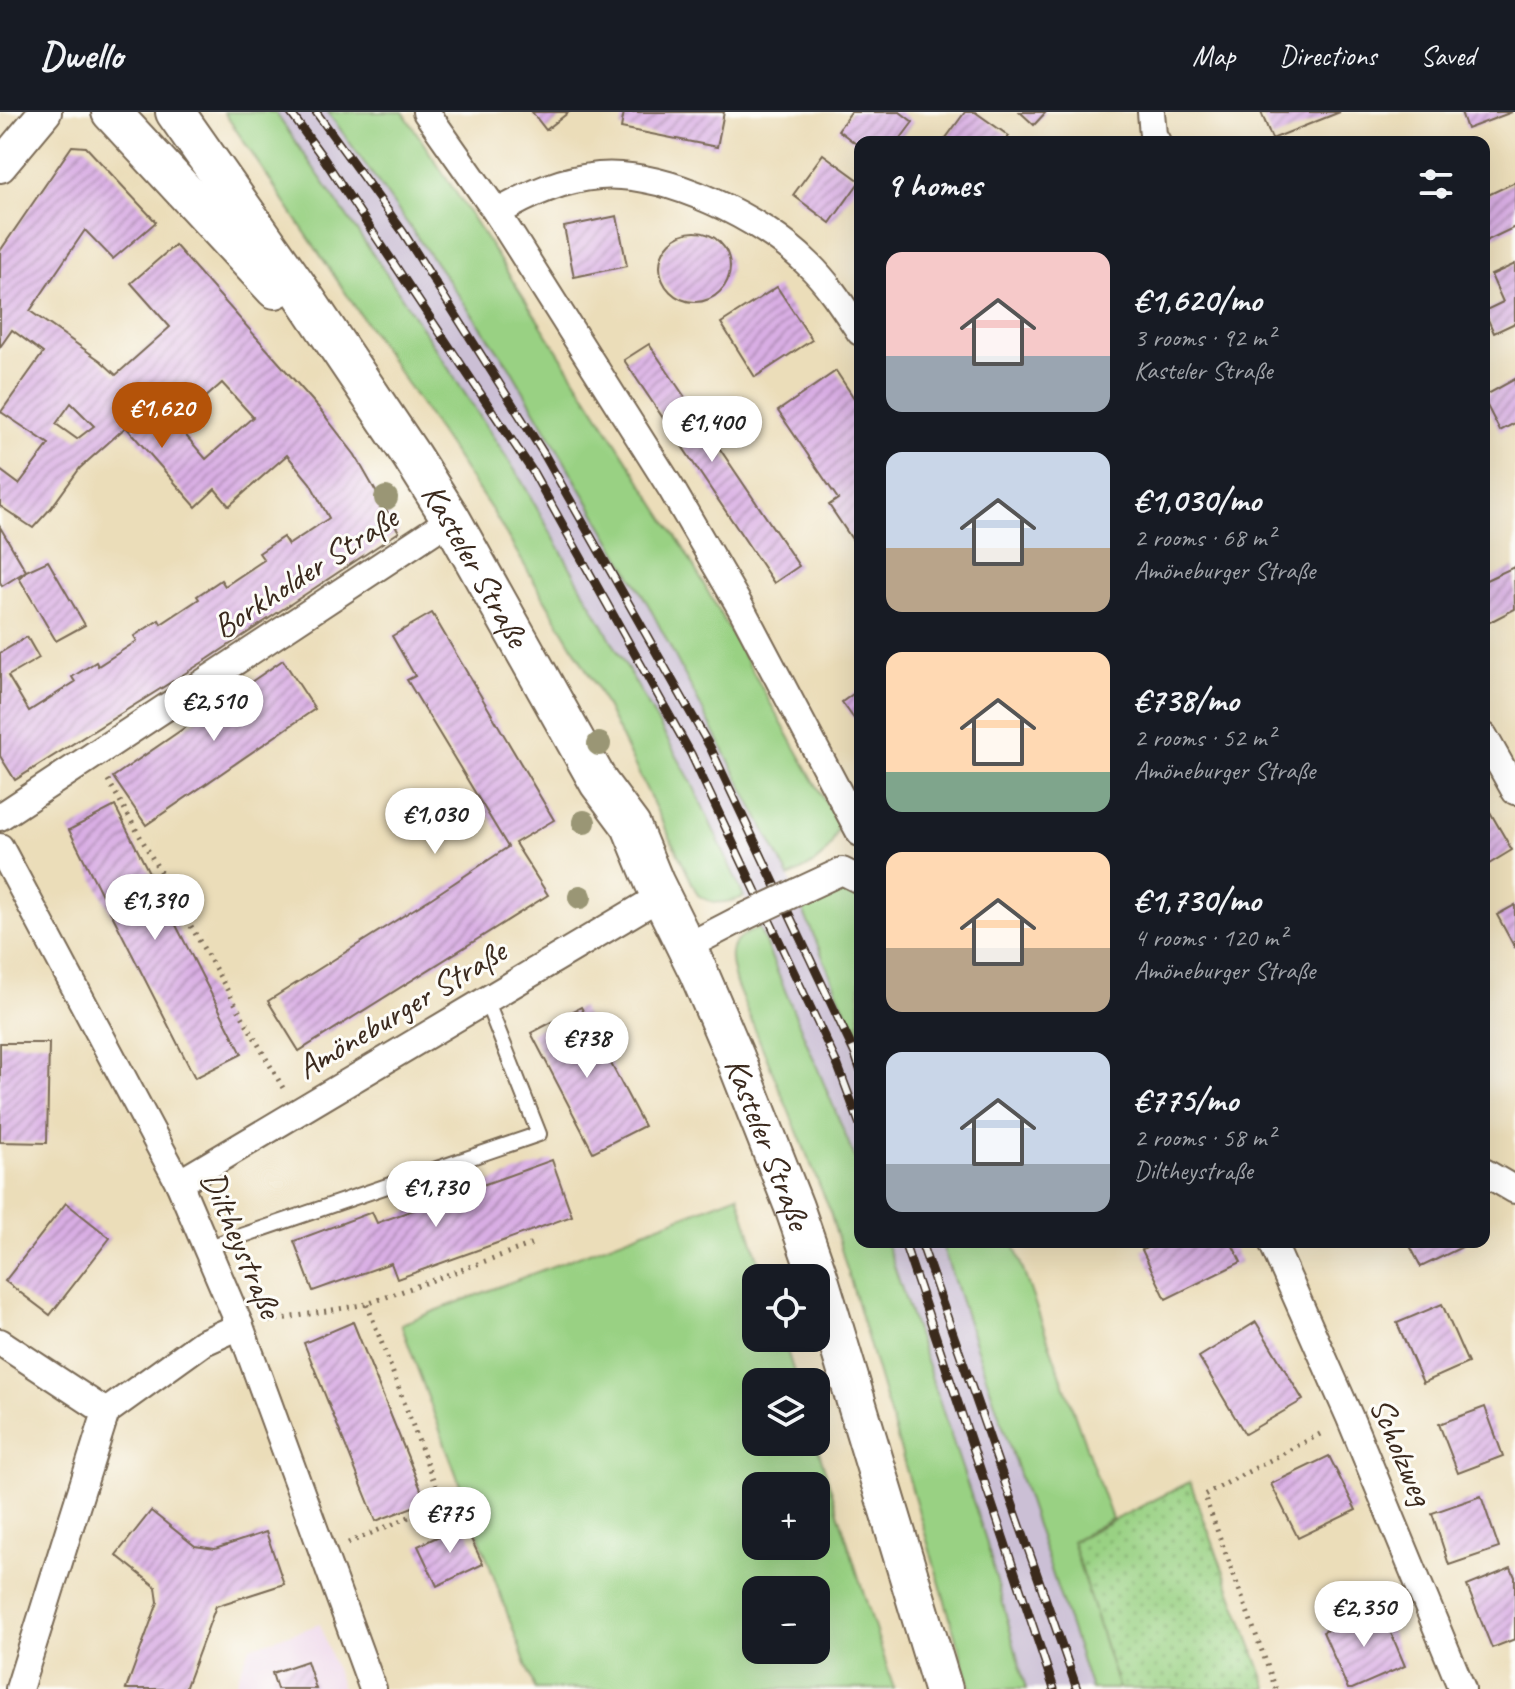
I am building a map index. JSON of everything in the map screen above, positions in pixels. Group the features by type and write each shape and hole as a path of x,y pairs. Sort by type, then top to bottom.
{"main road":[{"name":"Kasteler Straße","path":"111,112 368,392"},
{"name":"Kasteler Straße","path":"175,112 412,457 451,519 599,783 631,826 735,1057 794,1207 819,1279 943,1689"}],"street":[{"path":"0,166 45,112"},
{"path":"426,112 497,213 671,488 742,610 854,822"},
{"path":"1151,112 1154,136"},
{"path":"497,213 539,191 600,176 632,177 671,185 742,216 773,236 807,262 833,290 854,323"},
{"name":"Borkholder Straße","path":"0,817 451,519"},
{"path":"1490,747 1515,791"},
{"name":"Diltheystraße","path":"0,847 179,1183 240,1326 373,1689"},
{"path":"686,947 797,892 851,875"},
{"name":"Amöneburger Straße","path":"179,1183 486,1000 657,889"},
{"path":"1490,1175 1515,1190"},
{"name":"Scholzweg","path":"1275,1248 1350,1418 1462,1689"},
{"path":"19,1689 106,1412 202,1343 240,1326"},
{"path":"0,1342 106,1412"}],"lane":[{"path":"206,1248 539,1134 486,1000"}],"path":[{"path":"94,755 298,1113"},
{"path":"240,1326 367,1304 535,1243"},
{"path":"324,1553 442,1503 367,1304"},
{"path":"1276,1689 1204,1495 1350,1418"}],"shaded area":[{"path":"275,112 328,112 509,366 649,606 789,877 854,1031 854,1156 759,928 692,783 520,477 390,279"},
{"path":"888,1248 943,1248 1091,1689 1026,1689 985,1537"},
{"path":"320,1624 342,1689 233,1689 250,1647"}],"green space":[{"path":"224,112 275,112 390,279 520,478 692,783 744,897 720,902 698,895 596,686 493,512"},
{"path":"328,112 403,112 684,549 838,824 827,851 807,868 789,877 649,606 509,366"},
{"path":"854,881 854,1031 802,908 797,892"},
{"path":"759,928 854,1156 854,1248 888,1248 985,1537 1026,1689 971,1689 829,1208 736,984 731,964 732,949 748,933"},
{"path":"738,1195 760,1264 742,1264 742,1352 787,1352 793,1368 742,1368 742,1456 820,1456 825,1472 742,1472 742,1560 830,1560 830,1486 894,1689 535,1689 401,1324"},
{"path":"943,1248 1015,1248 1112,1519 1072,1541 1119,1689 1091,1689"},
{"path":"1190,1482 1268,1689 1119,1689 1072,1541"}],"building":[{"path":"532,112 569,112 546,130"},
{"path":"624,112 724,112 717,147 621,128"},
{"path":"851,112 900,112 913,122 902,136 854,136 854,142 838,130"},
{"path":"965,112 975,112 1009,136 947,136"},
{"path":"1020,112 1046,112 1034,125"},
{"path":"1261,112 1340,112 1280,136 1271,136"},
{"path":"1461,112 1512,112 1467,129"},
{"path":"72,146 86,147 156,222 113,259 85,230 30,311 116,375 170,327 131,283 175,245 318,407 355,455 399,532 208,659 15,780 0,756 0,653 27,637 39,658 8,676 29,711 75,682 72,677 96,662 98,666 137,641 134,636 159,620 161,624 221,580 225,586 264,560 259,553 283,537 288,545 329,518 310,483 287,455 229,506 215,489 196,507 126,427 80,468 33,528 0,506 0,470 19,484 49,444 1,412 43,353 12,330 0,347 0,251","holes":["222,383 253,417 206,459 176,424","71,403 94,426 77,439 56,424"]},
{"path":"823,154 854,177 854,189 830,223 793,195"},
{"path":"1515,182 1515,227 1490,239 1490,194"},
{"path":"617,216 627,266 574,277 564,227"},
{"path":"695,232 720,242 730,267 720,292 695,302 670,292 660,267 670,242"},
{"path":"1515,264 1515,323 1494,333 1490,324 1490,308 1503,302 1491,275"},
{"path":"777,287 812,340 755,377 721,323"},
{"path":"649,344 799,566 774,583 624,360"},
{"path":"836,371 854,398 854,542 829,505 838,499 778,411"},
{"path":"1515,379 1515,423 1500,431 1490,412 1490,393"},
{"path":"0,527 26,571 2,586 0,582"},
{"path":"48,561 85,625 56,641 19,578 26,571"},
{"path":"1514,567 1515,609 1490,622 1490,578"},
{"path":"432,613 554,820 515,843 548,895 299,1051 268,1001 508,847 407,680 415,676 392,636"},
{"path":"283,660 315,709 146,825 113,777"},
{"path":"854,693 854,719 842,702"},
{"path":"115,806 242,1054 195,1078 69,830"},
{"path":"1490,812 1512,850 1490,863"},
{"path":"1515,905 1515,948 1497,915"},
{"path":"581,1007 644,1126 593,1152 531,1033"},
{"path":"0,1043 49,1043 47,1143 0,1142"},
{"path":"552,1160 572,1216 397,1279 391,1263 313,1291 294,1241 372,1212 377,1223"},
{"path":"66,1203 110,1238 50,1315 5,1281"},
{"path":"1234,1248 1241,1262 1166,1299 1142,1250"},
{"path":"1411,1248 1460,1248 1421,1267"},
{"path":"1442,1304 1468,1363 1423,1383 1397,1323"},
{"path":"353,1322 426,1502 376,1521 304,1343"},
{"path":"1256,1322 1303,1400 1245,1434 1199,1357"},
{"path":"1485,1407 1503,1456 1458,1473 1439,1424"},
{"path":"1329,1456 1356,1510 1298,1538 1271,1484"},
{"path":"1481,1496 1499,1548 1449,1565 1432,1513"},
{"path":"151,1511 195,1546 215,1549 266,1532 284,1584 216,1606 185,1689 126,1689 158,1602 156,1587 116,1555"},
{"path":"464,1524 483,1564 437,1586 418,1546"},
{"path":"1511,1568 1515,1577 1515,1639 1492,1648 1467,1586"},
{"path":"1380,1607 1405,1666 1348,1689 1323,1632"},
{"path":"307,1661 316,1689 277,1689 272,1673"}],"railway":[{"path":"290,112 533,472 691,754 838,1066 854,1109"},
{"path":"316,112 403,232 544,454 710,747 854,1052"},
{"path":"906,1248 1054,1689"},
{"path":"923,1248 1077,1689"}]}
